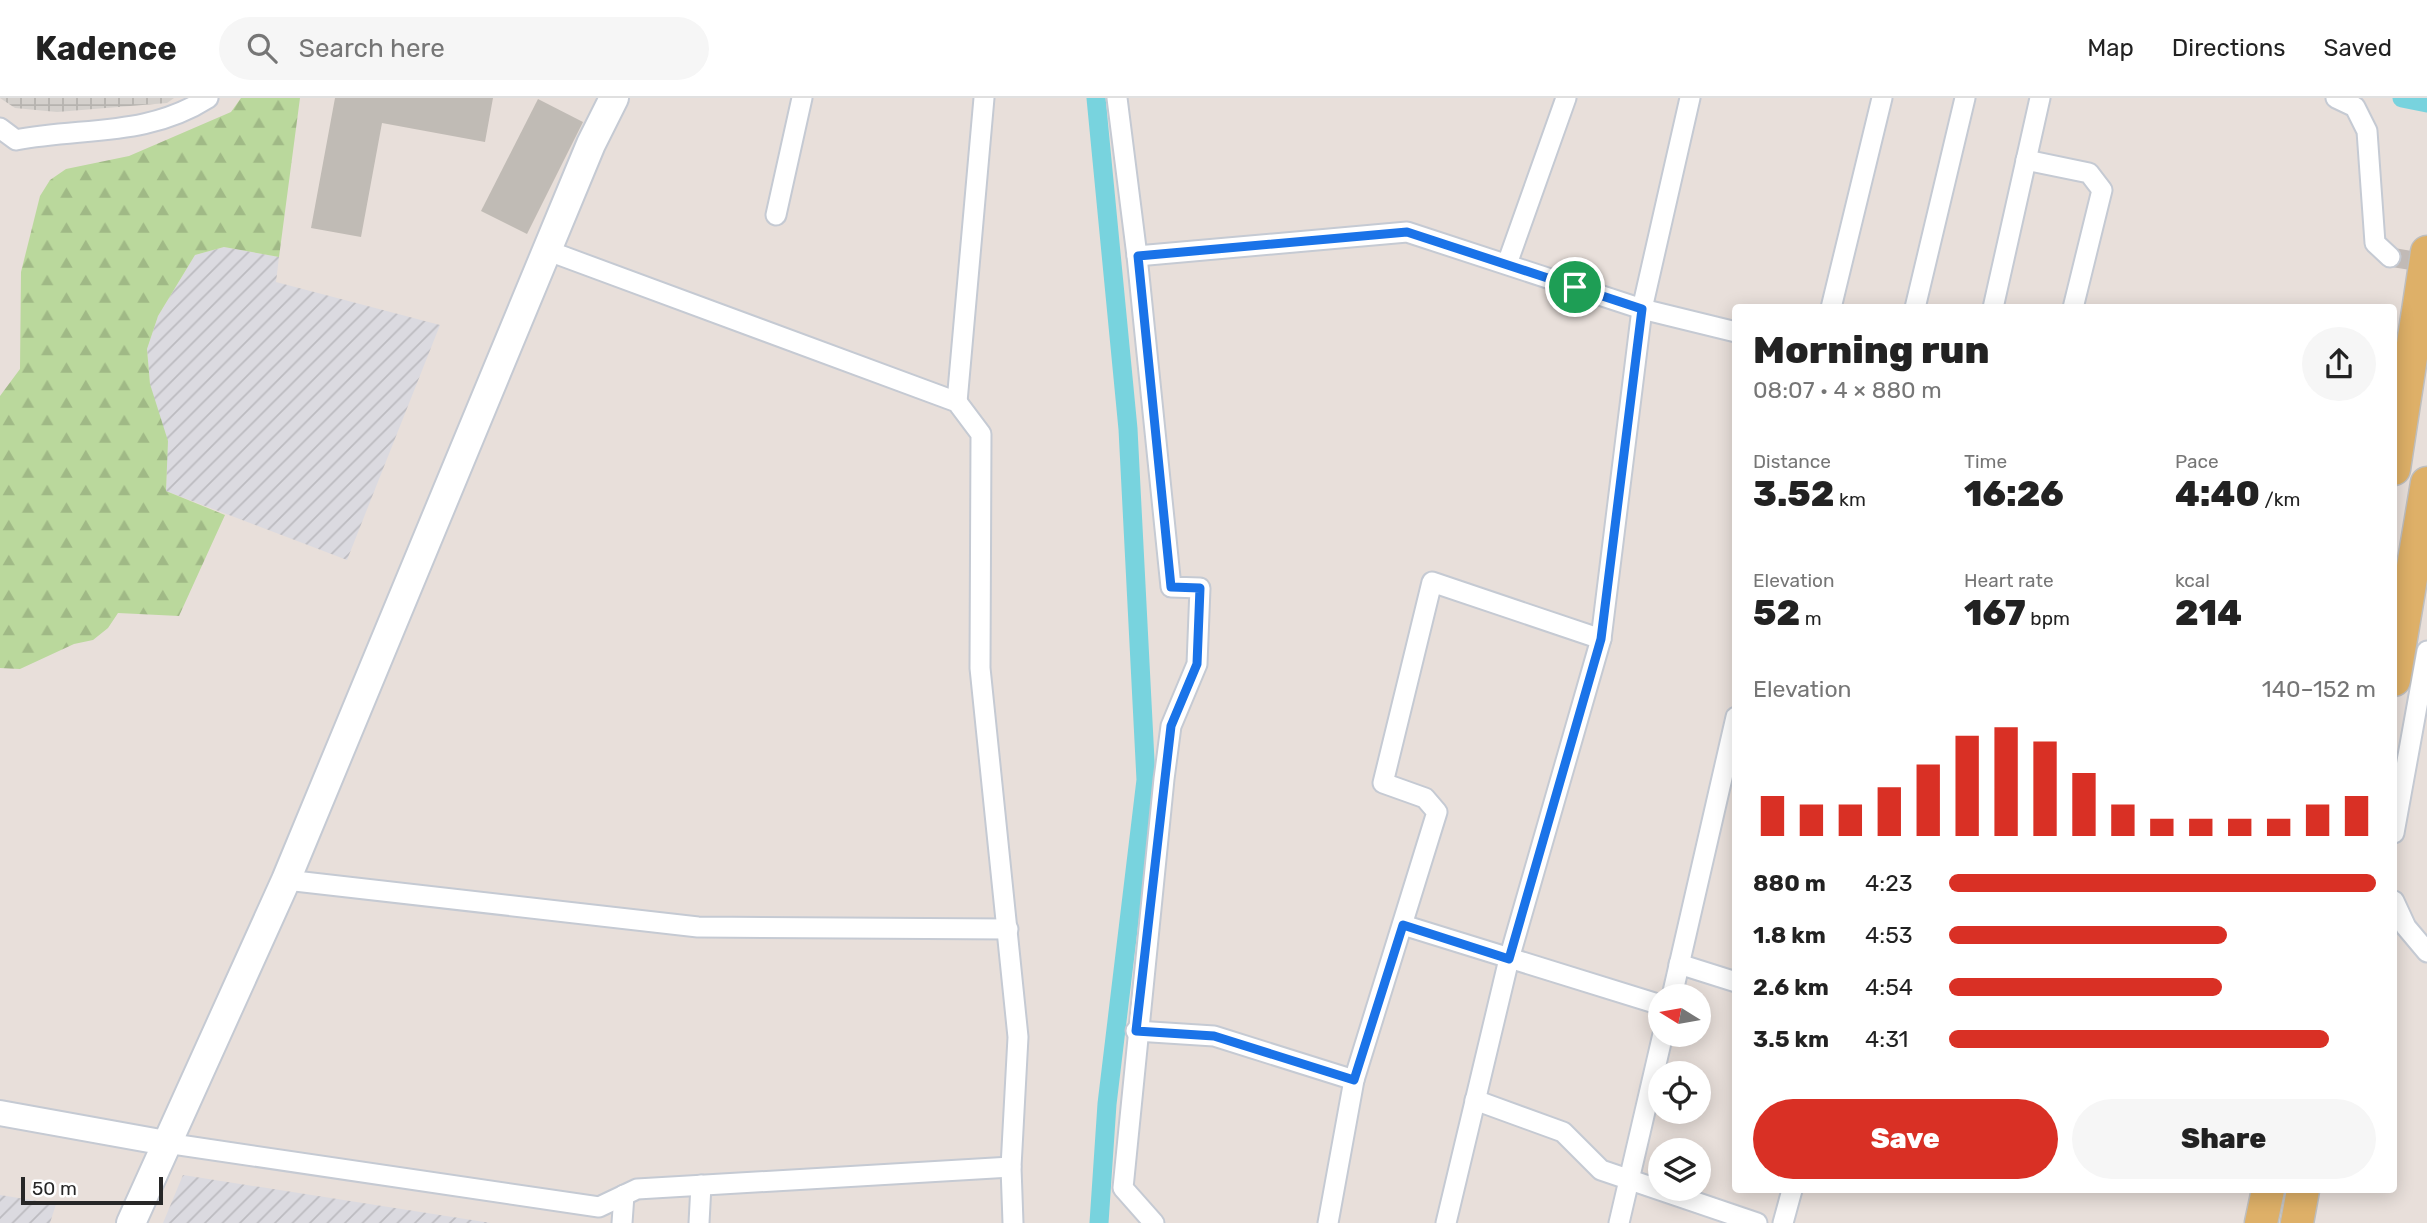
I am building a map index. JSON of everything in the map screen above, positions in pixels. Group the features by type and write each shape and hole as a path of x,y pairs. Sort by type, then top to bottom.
{"main road":[{"path":"131,1223 286,880 546,250 614,98"},
{"path":"2397,449 2427,252"},
{"path":"2397,663 2427,483"},
{"path":"2261,1223 2266,1193"},
{"path":"2297,1223 2302,1193"}],"street":[{"path":"0,128 16,140 55,133 110,132 153,123 191,109 208,98"},
{"path":"776,215 802,98"},
{"path":"957,402 984,98"},
{"path":"1117,98 1138,256 1171,587 1200,588 1197,664 1171,726 1136,1031 1123,1188 1154,1223"},
{"path":"1507,264 1566,98"},
{"path":"1446,1223 1509,959 1601,639 1642,309 1690,98"},
{"path":"1832,304 1882,98"},
{"path":"1916,304 1965,98"},
{"path":"1994,304 2040,98"},
{"path":"2336,98 2355,107 2367,131 2375,243 2390,257"},
{"path":"2026,160 2089,173 2102,190 2074,304"},
{"path":"1138,256 1407,232 1642,309 1732,331"},
{"path":"546,250 957,402 981,434 980,668 1018,1037 1011,1167 1013,1223"},
{"path":"1328,1223 1354,1080 1437,812 1425,798 1383,783 1432,582 1601,639"},
{"path":"2397,816 2427,651"},
{"path":"1675,984 1732,734"},
{"path":"286,880 698,927 1008,929"},
{"path":"2397,908 2406,927 2427,952"},
{"path":"1403,925 1648,1001"},
{"path":"1679,964 1732,981"},
{"path":"1136,1031 1214,1036 1354,1080"},
{"path":"1619,1223 1660,1047"},
{"path":"1475,1100 1563,1132 1601,1170 1757,1223"},
{"path":"0,1113 166,1143 599,1207 637,1189 1011,1167"},
{"path":"699,1223 701,1185"},
{"path":"1783,1223 1790,1193"},
{"path":"622,1223 624,1195"}],"shaded area":[{"path":"0,98 174,98 167,103 57,112 15,108"},
{"path":"224,247 279,257 276,282 440,325 347,560 166,491 167,457 150,385 147,349 158,316 195,255"},
{"path":"183,1175 491,1223 163,1223"},
{"path":"0,1195 56,1204 50,1223 0,1223"}],"green space":[{"path":"241,98 300,98 279,257 224,247 195,255 158,316 147,349 150,384 168,441 166,491 225,515 179,616 118,613 108,628 93,640 74,644 20,669 0,668 0,396 20,369 21,272 40,196 50,180 66,169 129,156 231,112"}],"building":[{"path":"335,98 493,98 485,142 382,123 361,237 311,228"},
{"path":"538,99 583,122 527,234 481,211"}],"waterway":[{"path":"1096,98 1128,429 1146,780 1107,1104 1099,1223"},
{"path":"2402,98 2427,103"}],"tunnel":[{"path":"2390,257 2427,263"}],"route":[{"path":"1407,232 1575,287 1642,309 1601,639 1509,959 1403,925 1354,1080 1214,1036 1136,1031 1171,726 1197,664 1200,588 1171,587 1138,256 1407,232"}]}
